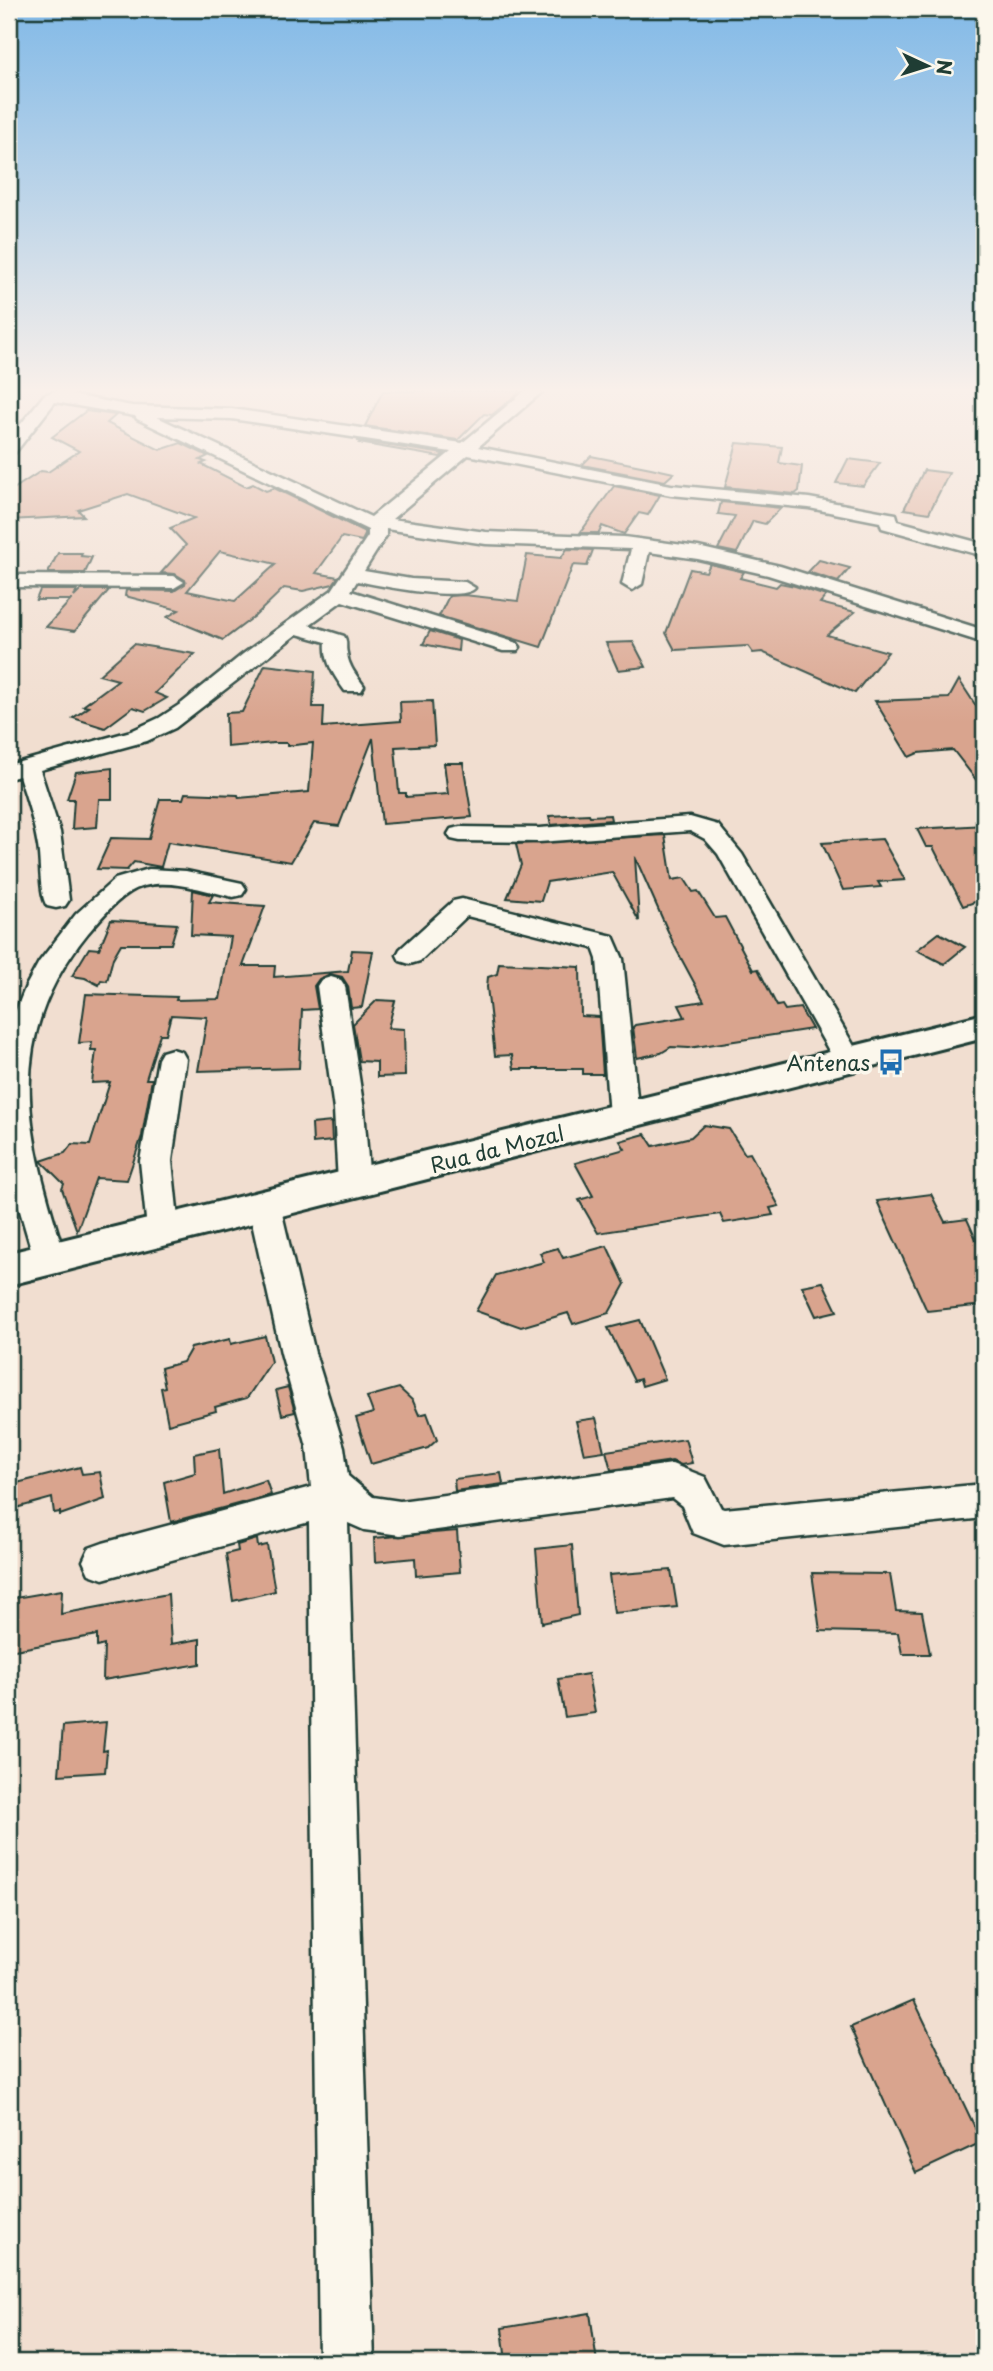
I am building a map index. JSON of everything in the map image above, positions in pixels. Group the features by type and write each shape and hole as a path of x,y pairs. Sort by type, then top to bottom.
{"main road":[{"name":"Rua da Mozal","path":"9,1269 163,1228 984,1026"}],"street":[{"path":"328,502 376,524 486,538 641,545 698,553 773,570 984,637"},
{"path":"376,524 403,502"},
{"path":"796,502 890,519 888,524 984,551"},
{"path":"56,900 55,864 46,819 18,769 104,747 167,723 339,593 377,536 379,530 376,524"},
{"path":"632,584 641,545"},
{"path":"353,575 411,585 465,588"},
{"path":"9,581 174,582"},
{"path":"339,593 510,648"},
{"path":"294,627 337,640 334,648 337,658 353,686"},
{"path":"460,834 539,835 690,824 709,829 718,836 730,854 847,1058"},
{"path":"50,1259 22,1159 12,1089 15,1055 34,996 47,971 92,911 126,883 150,877 166,877 233,889"},
{"path":"410,955 462,907 604,942 610,959 624,1116"},
{"path":"331,986 349,1110 354,1183"},
{"path":"163,1228 156,1161 172,1059"},
{"path":"264,1205 298,1354 326,1451 330,1493 347,2362"},
{"path":"103,1561 330,1493 365,1513 400,1518 672,1480 684,1481 692,1489 707,1521 724,1528 984,1501"}],"building":[{"path":"9,502 104,502 78,510 84,516 9,520"},
{"path":"149,502 302,502 365,532 365,535 362,541 342,537 316,573 338,577 333,584 303,591 284,588 255,616 223,640 167,617 179,610 125,596 126,590 174,591 185,584 185,580 175,574 161,573 186,545 170,528 194,518","holes":["220,551 276,564 235,601 187,591"]},
{"path":"603,502 656,502 648,515 639,513 624,534 602,526 599,533 580,533"},
{"path":"721,502 781,508 765,524 753,521 737,553 718,549 735,516 718,514"},
{"path":"908,502 935,502 929,513 904,509"},
{"path":"567,549 593,550 587,566 573,565 541,647 439,616 449,596 518,601 527,555 561,558"},
{"path":"58,553 82,553 81,556 92,557 85,573 48,573"},
{"path":"819,560 850,568 838,582 808,572"},
{"path":"710,564 744,572 740,578 776,587 780,583 795,586 826,596 820,603 855,612 827,635 888,652 855,693 762,652 753,653 748,646 675,650 666,633 690,569 706,572"},
{"path":"40,590 77,590 74,597 81,590 109,590 75,631 46,627 71,600 36,600"},
{"path":"430,631 459,640 458,651 423,644"},
{"path":"633,642 646,667 618,670 606,643"},
{"path":"134,644 195,654 155,693 167,698 145,711 133,707 105,728 73,718 89,707 83,706 118,680 99,675"},
{"path":"265,665 315,671 313,707 324,707 323,727 401,721 400,702 432,701 435,745 395,747 399,793 406,793 406,797 448,794 444,763 463,763 472,817 382,824 373,738 339,826 314,823 291,862 168,842 161,867 134,862 127,870 97,869 111,838 149,839 160,799 183,799 185,793 238,795 239,798 309,792 313,743 227,747 226,713 242,712"},
{"path":"959,680 984,718 984,790 953,750 918,753 909,757 875,701 949,698"},
{"path":"112,768 112,799 99,799 97,827 72,829 74,799 67,799 76,772"},
{"path":"610,815 611,820 551,825 549,816"},
{"path":"984,825 984,899 963,906 933,847 926,847 917,829"},
{"path":"665,835 672,880 684,878 693,892 698,891 715,918 725,917 753,970 758,969 777,1006 782,1005 785,1010 800,1008 812,1029 689,1048 671,1047 661,1053 637,1058 633,1027 635,1025 685,1017 679,1005 704,1001 675,947 635,857 639,921 612,872 547,882 541,901 507,898 521,865 516,844"},
{"path":"882,839 905,880 878,882 881,887 843,890 822,843"},
{"path":"193,890 213,895 209,902 265,906 243,966 275,966 274,977 348,971 352,950 373,951 362,1007 351,1008 348,986 342,977 330,974 319,979 314,986 318,1009 302,1010 299,1068 198,1071 207,1017 171,1015 166,1034 160,1034 146,1079 152,1079 142,1136 127,1180 96,1178 77,1231 62,1189 64,1184 41,1161 65,1153 72,1144 90,1145 110,1082 92,1083 96,1050 91,1050 92,1042 79,1043 86,994 177,997 176,1000 220,999 231,937 191,935"},
{"path":"111,920 177,924 171,944 121,944 113,958 107,981 101,980 99,985 85,978 72,976 89,948 99,949"},
{"path":"939,933 965,947 944,964 917,950"},
{"path":"499,963 580,967 581,1016 599,1017 603,1074 583,1074 583,1069 514,1069 512,1055 495,1056 487,987 488,977 497,974"},
{"path":"377,1000 395,1001 388,1028 404,1029 405,1076 377,1077 377,1062 359,1061 353,1024"},
{"path":"331,1122 332,1141 313,1143 312,1124"},
{"path":"704,1125 729,1129 745,1154 750,1153 779,1206 770,1208 773,1215 724,1223 720,1214 598,1233 579,1200 593,1196 575,1163 625,1149 620,1141 645,1134 653,1146 691,1137"},
{"path":"931,1194 945,1222 967,1219 984,1257 984,1305 927,1311 877,1201"},
{"path":"607,1246 625,1284 609,1313 573,1324 568,1313 521,1327 476,1311 496,1275 544,1262 540,1253 558,1248 563,1258"},
{"path":"823,1282 837,1311 816,1316 802,1286"},
{"path":"640,1320 665,1379 642,1386 640,1379 634,1381 608,1328"},
{"path":"265,1336 271,1362 247,1398 215,1407 216,1411 168,1424 161,1388 165,1387 161,1368 183,1362 191,1348 230,1339 231,1344"},
{"path":"288,1387 295,1412 282,1415 276,1390"},
{"path":"399,1388 413,1401 419,1415 427,1413 437,1440 428,1448 371,1464 356,1418 373,1413 367,1397"},
{"path":"596,1418 604,1451 584,1454 576,1421"},
{"path":"685,1439 692,1463 681,1465 672,1461 611,1470 606,1451"},
{"path":"219,1449 223,1494 266,1480 271,1495 171,1522 164,1482 195,1473 194,1454"},
{"path":"80,1467 82,1474 100,1472 105,1499 60,1515 60,1512 54,1513 52,1498 9,1510 9,1485"},
{"path":"501,1473 503,1484 455,1491 454,1479"},
{"path":"457,1531 460,1572 416,1576 415,1558 375,1562 374,1538"},
{"path":"257,1539 258,1547 267,1545 275,1591 233,1601 226,1554 238,1551 237,1545"},
{"path":"572,1545 578,1615 542,1623 536,1549"},
{"path":"671,1570 677,1607 614,1613 609,1575"},
{"path":"812,1573 890,1574 896,1611 922,1612 930,1654 902,1654 898,1633 820,1631"},
{"path":"62,1590 61,1614 168,1594 171,1644 200,1639 200,1664 103,1680 104,1645 97,1647 97,1635 9,1651 9,1599"},
{"path":"588,1674 595,1713 565,1717 558,1679"},
{"path":"106,1722 103,1751 107,1750 105,1772 59,1775 63,1726"},
{"path":"914,2000 982,2142 916,2173 851,2027"},
{"path":"590,2313 597,2362 506,2362 502,2328"}],"place":[{"name":"Antenas","path":"891,1062"}]}
